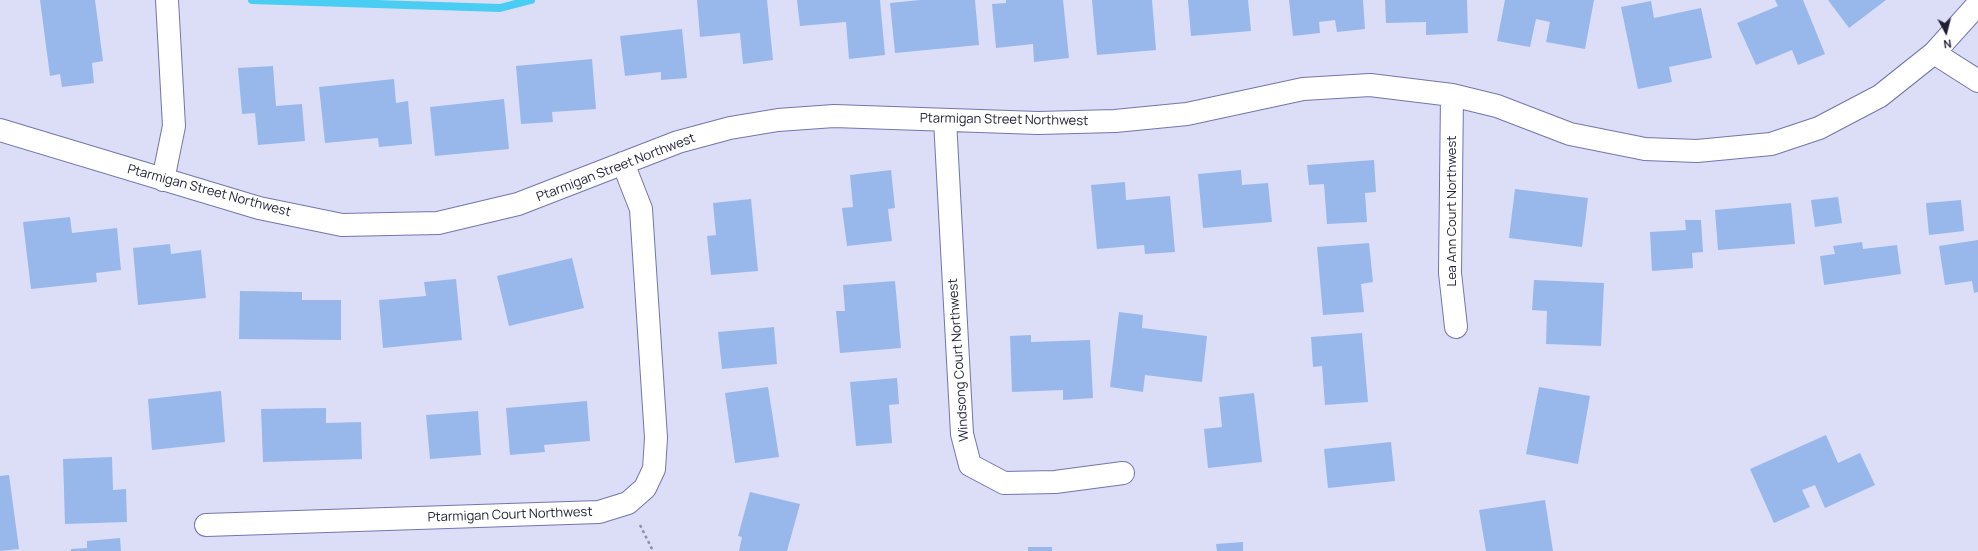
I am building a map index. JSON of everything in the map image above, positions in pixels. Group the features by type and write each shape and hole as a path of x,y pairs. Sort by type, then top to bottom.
{"street":[{"path":"163,180 174,126 167,0"},
{"name":"Ptarmigan Street Northwest","path":"0,130 259,208 342,225 438,223 518,204 678,142 730,128 778,120 834,116 1038,123 1115,121 1187,114 1303,89 1370,85 1452,95 1497,106 1570,134 1645,149 1697,151 1771,144 1819,128 1880,96 1934,53 1978,4"},
{"path":"1934,53 1978,80"},
{"name":"Lea Ann Court Northwest","path":"1452,95 1450,273 1456,327"},
{"name":"Windsong Court Northwest","path":"945,120 962,434 970,465 1004,483 1055,482 1123,473"},
{"name":"Ptarmigan Court Northwest","path":"206,525 598,512 628,503 645,488 654,469 656,438 641,209 623,163"}],"building":[{"path":"40,0 95,0 103,61 92,63 94,83 62,87 60,74 50,76"},
{"path":"697,0 767,0 773,60 743,64 740,33 700,37"},
{"path":"797,0 880,0 885,55 849,59 846,22 800,26"},
{"path":"920,0 975,0 979,45 895,53 890,3"},
{"path":"1006,0 1063,0 1069,58 1034,62 1033,44 996,48 992,4 1006,3"},
{"path":"1092,0 1152,0 1156,50 1097,55"},
{"path":"1188,0 1248,0 1251,31 1191,36"},
{"path":"1289,0 1363,0 1365,29 1337,32 1335,20 1319,22 1320,33 1293,36"},
{"path":"1385,0 1467,0 1468,33 1426,35 1426,22 1386,23"},
{"path":"1505,0 1594,0 1585,49 1546,42 1550,22 1536,19 1530,47 1497,41"},
{"path":"1775,0 1803,0 1825,54 1798,65 1792,50 1756,65 1737,23 1778,6"},
{"path":"1828,0 1886,0 1849,28"},
{"path":"1651,1 1654,18 1701,8 1712,58 1669,67 1672,82 1638,89 1621,7"},
{"path":"682,29 687,78 661,80 661,72 625,76 620,36"},
{"path":"592,59 596,109 552,112 553,122 521,124 516,66"},
{"path":"273,66 276,106 302,104 305,141 258,145 255,113 242,114 238,68"},
{"path":"394,79 396,103 408,101 412,144 379,147 378,138 325,143 319,87"},
{"path":"504,99 509,149 435,156 430,107"},
{"path":"1374,160 1376,192 1365,193 1367,222 1327,224 1324,184 1309,185 1307,165"},
{"path":"891,170 895,208 888,209 892,241 847,246 842,208 853,207 850,175"},
{"path":"1241,170 1242,185 1268,183 1272,222 1203,228 1198,174"},
{"path":"1125,182 1126,200 1170,196 1175,252 1145,254 1144,245 1097,249 1091,185"},
{"path":"1515,189 1588,198 1582,247 1509,238"},
{"path":"1838,197 1842,223 1815,227 1811,200"},
{"path":"751,199 758,271 711,275 707,236 716,235 713,203"},
{"path":"1961,200 1964,231 1929,235 1926,203"},
{"path":"1791,203 1795,244 1718,250 1715,210"},
{"path":"70,217 72,233 117,228 121,270 96,273 97,282 31,289 23,222"},
{"path":"1685,220 1701,220 1703,252 1692,253 1693,268 1652,271 1650,232 1686,230"},
{"path":"1978,240 1978,292 1974,293 1972,281 1945,285 1939,246"},
{"path":"1862,242 1863,249 1897,245 1901,274 1824,285 1820,256 1835,254 1833,246"},
{"path":"1369,243 1373,282 1361,284 1364,312 1323,315 1317,247"},
{"path":"170,244 171,254 201,250 206,298 138,305 133,248"},
{"path":"572,258 584,308 509,326 497,276"},
{"path":"456,279 462,340 383,348 379,300 426,296 424,282"},
{"path":"1534,280 1604,283 1601,346 1546,344 1547,311 1532,310"},
{"path":"895,281 901,348 840,353 836,311 845,311 843,285"},
{"path":"240,291 302,292 302,300 341,300 341,340 239,339"},
{"path":"1119,312 1143,315 1142,328 1207,336 1202,382 1145,375 1143,392 1110,387"},
{"path":"774,327 777,364 722,369 718,332"},
{"path":"1362,333 1368,402 1325,405 1322,366 1313,367 1311,337"},
{"path":"1031,335 1031,342 1090,340 1093,398 1063,400 1063,390 1012,392 1010,336"},
{"path":"897,378 899,404 889,405 892,443 856,446 850,382"},
{"path":"768,387 779,457 735,463 725,393"},
{"path":"1539,387 1590,396 1578,464 1526,454"},
{"path":"221,391 225,442 152,450 148,399"},
{"path":"1254,393 1262,462 1208,468 1204,429 1222,427 1219,397"},
{"path":"587,401 590,441 544,445 545,452 510,455 506,408"},
{"path":"326,408 326,423 361,422 362,459 263,462 261,409"},
{"path":"478,411 481,455 430,459 426,415"},
{"path":"1826,435 1838,463 1860,453 1875,485 1825,508 1815,485 1802,490 1810,507 1774,523 1750,469"},
{"path":"1391,442 1395,481 1328,488 1324,449"},
{"path":"112,457 113,490 126,489 127,522 65,524 63,459"},
{"path":"9,475 19,549 0,551 0,476"},
{"path":"750,492 800,504 787,551 739,551 742,537 738,536"},
{"path":"1545,500 1553,551 1486,551 1479,510"},
{"path":"120,538 121,551 71,551 71,549 87,548 87,541"},
{"path":"1243,542 1243,551 1217,551 1216,544"},
{"path":"1028,547 1052,547 1052,551 1028,551"}],"waterway":[{"path":"252,0 500,8 531,0"}]}
